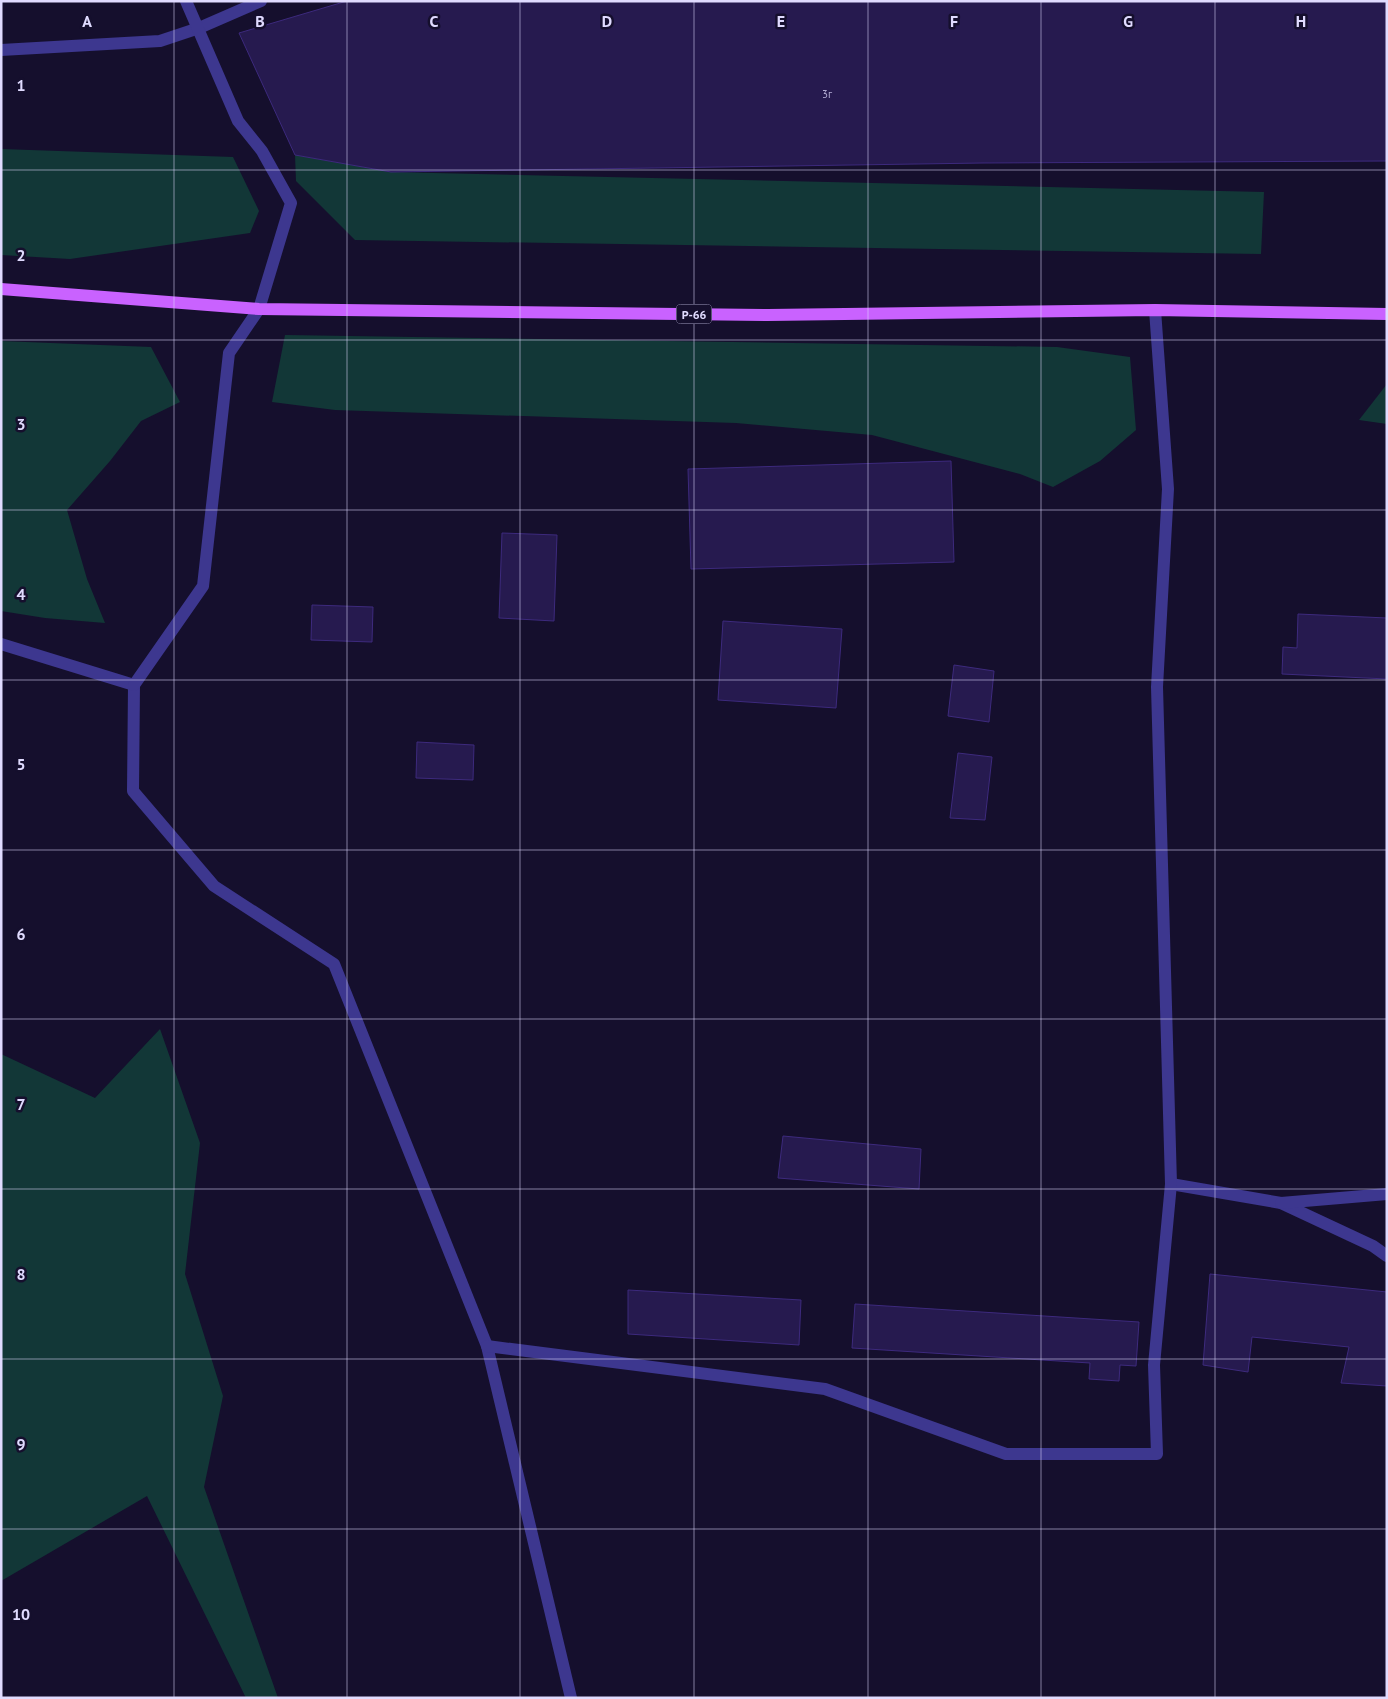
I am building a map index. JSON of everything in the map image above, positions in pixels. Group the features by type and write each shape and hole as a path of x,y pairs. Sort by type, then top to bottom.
{"main road":[{"name":"Р-66","path":"1,289 259,309 768,315 1155,310 1387,314"}],"street":[{"path":"186,1 238,121 262,152 291,203 259,309 229,353 203,586 134,685 133,791 214,886 334,964 487,1346 571,1698"},
{"path":"1,50 160,41 199,28 261,1"},
{"path":"487,1346 825,1389 1006,1454 1157,1454 1154,1365 1171,1184 1157,687 1168,489 1155,310"},
{"path":"1,644 134,685"},
{"path":"1171,1184 1281,1203 1387,1194"},
{"path":"1281,1203 1373,1246 1387,1256"}],"green space":[{"path":"1,149 233,157 259,211 250,233 70,259 1,255"},
{"path":"295,155 391,172 1264,192 1261,254 355,240 296,181"},
{"path":"285,335 1057,347 1130,357 1136,430 1100,461 1053,487 1020,474 872,435 736,423 335,410 272,402"},
{"path":"1,341 151,347 180,402 141,421 110,461 67,510 87,579 105,623 45,618 1,611"},
{"path":"1387,384 1387,424 1359,420"},
{"path":"160,1029 200,1143 185,1274 223,1396 204,1487 278,1698 246,1698 147,1496 1,1581 1,1054 95,1098"}],"building":[{"path":"347,1 1387,1 1387,161 983,163 391,172 295,155 239,33"},
{"path":"951,461 954,562 691,569 688,469"},
{"path":"502,533 557,535 554,621 499,618"},
{"path":"312,605 373,607 372,642 311,640"},
{"path":"1298,614 1387,618 1387,679 1282,674 1283,647 1297,648"},
{"path":"723,621 842,629 836,708 718,700"},
{"path":"954,665 994,671 989,722 948,716"},
{"path":"417,742 474,745 473,780 416,778"},
{"path":"958,753 992,757 985,820 950,818"},
{"path":"783,1136 921,1149 919,1189 778,1178"},
{"path":"1210,1274 1387,1292 1387,1386 1341,1383 1349,1347 1252,1337 1248,1372 1203,1365"},
{"path":"628,1290 801,1300 799,1345 628,1334"},
{"path":"855,1304 1139,1322 1136,1366 1120,1365 1119,1381 1089,1379 1090,1363 852,1348"}]}
